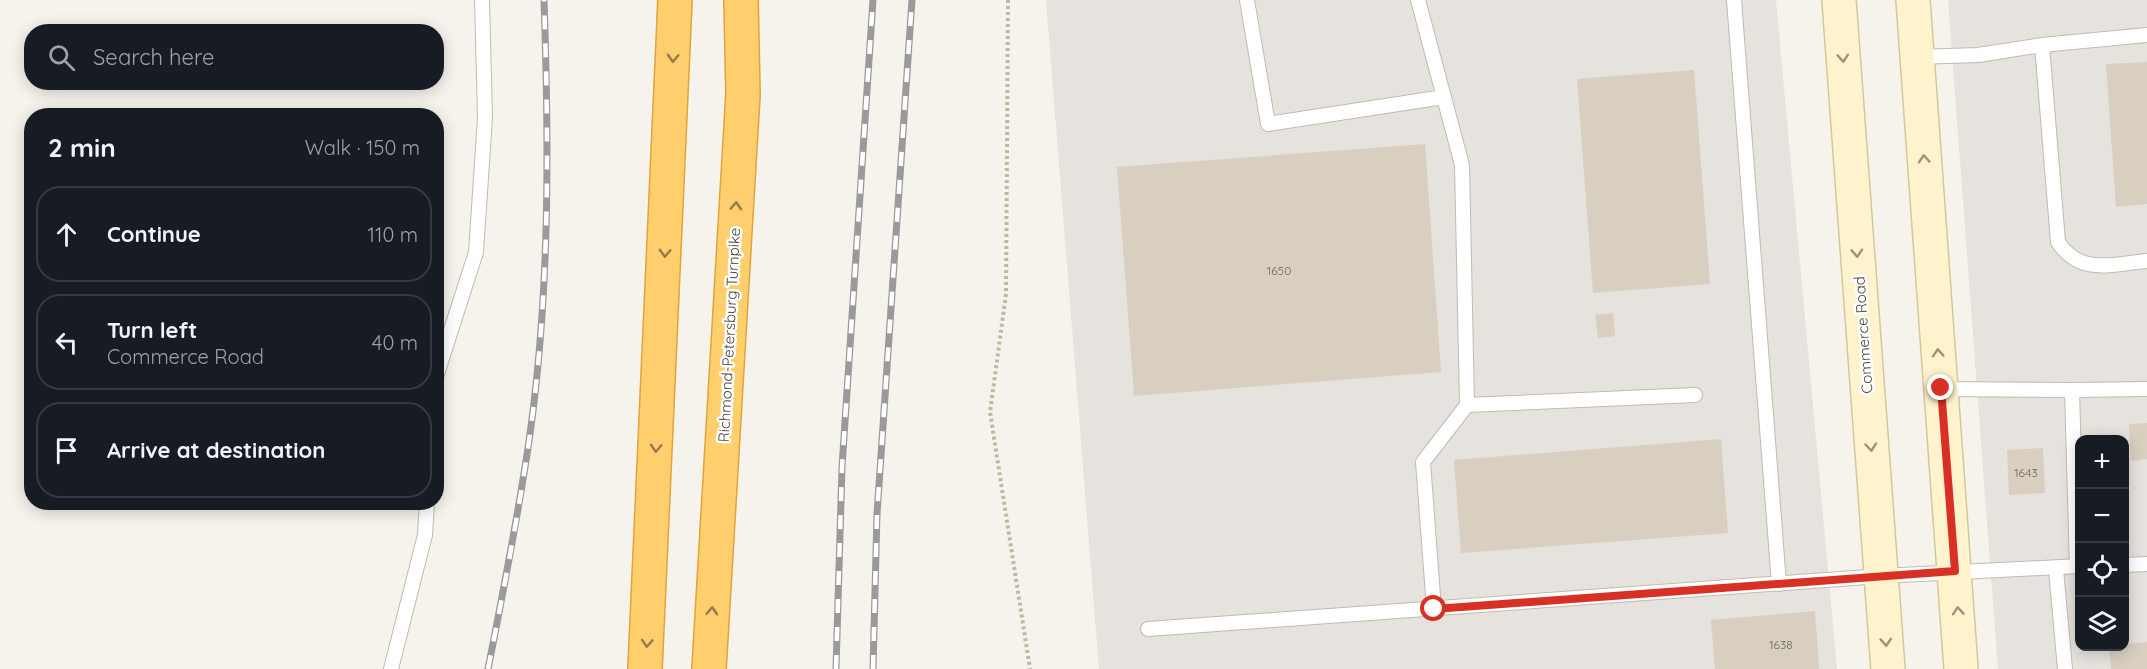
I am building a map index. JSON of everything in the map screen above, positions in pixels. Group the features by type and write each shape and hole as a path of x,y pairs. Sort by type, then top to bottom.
{"highway":[{"path":"645,669 675,0"},
{"name":"Richmond-Petersburg Turnpike","path":"709,669 743,94 741,0"}],"main road":[{"name":"Commerce Road","path":"1839,0 1888,669"},
{"path":"1913,0 1961,669"}],"lane":[{"path":"444,352 476,252 485,118 482,0"},
{"path":"1247,0 1268,124 1444,97"},
{"path":"1418,0 1462,165 1467,405 1423,462 1434,609"},
{"path":"1734,0 1779,584"},
{"path":"1917,57 1978,55 2042,45 2147,35"},
{"path":"2042,45 2058,242 2074,261 2085,266 2147,261"},
{"path":"1941,388 2147,389"},
{"path":"2072,390 2077,543"},
{"path":"1467,405 1695,395"},
{"path":"391,669 425,535 427,510"},
{"path":"2129,565 2147,564"},
{"path":"1148,629 1955,571 2056,569 2075,566"},
{"path":"2056,569 2065,669"}],"path":[{"path":"1008,0 1006,294 990,412 1030,669"}],"shaded area":[{"path":"1046,0 1776,0 1837,669 1099,669"},
{"path":"1948,0 2147,0 2147,669 1998,669"}],"building":[{"path":"2147,62 2147,204 2116,207 2106,64"},
{"path":"1694,70 1710,284 1593,293 1577,79"},
{"path":"1425,144 1441,372 1134,396 1117,167"},
{"path":"1613,313 1615,336 1598,338 1595,315"},
{"path":"2147,423 2147,459 2131,461 2129,424"},
{"path":"1721,439 1728,533 1461,553 1454,460"},
{"path":"2043,448 2045,493 2009,495 2007,450"},
{"path":"1815,611 1819,669 1715,669 1711,620"},
{"path":"2147,642 2147,669 2111,669 2109,651 2129,651 2129,644"}],"railway":[{"path":"488,669 525,470 541,331 547,165 544,0"},
{"path":"836,669 842,467 873,0"},
{"path":"873,669 877,514 912,0"}],"route":[{"path":"1434,609 1955,571 1941,388"}]}
